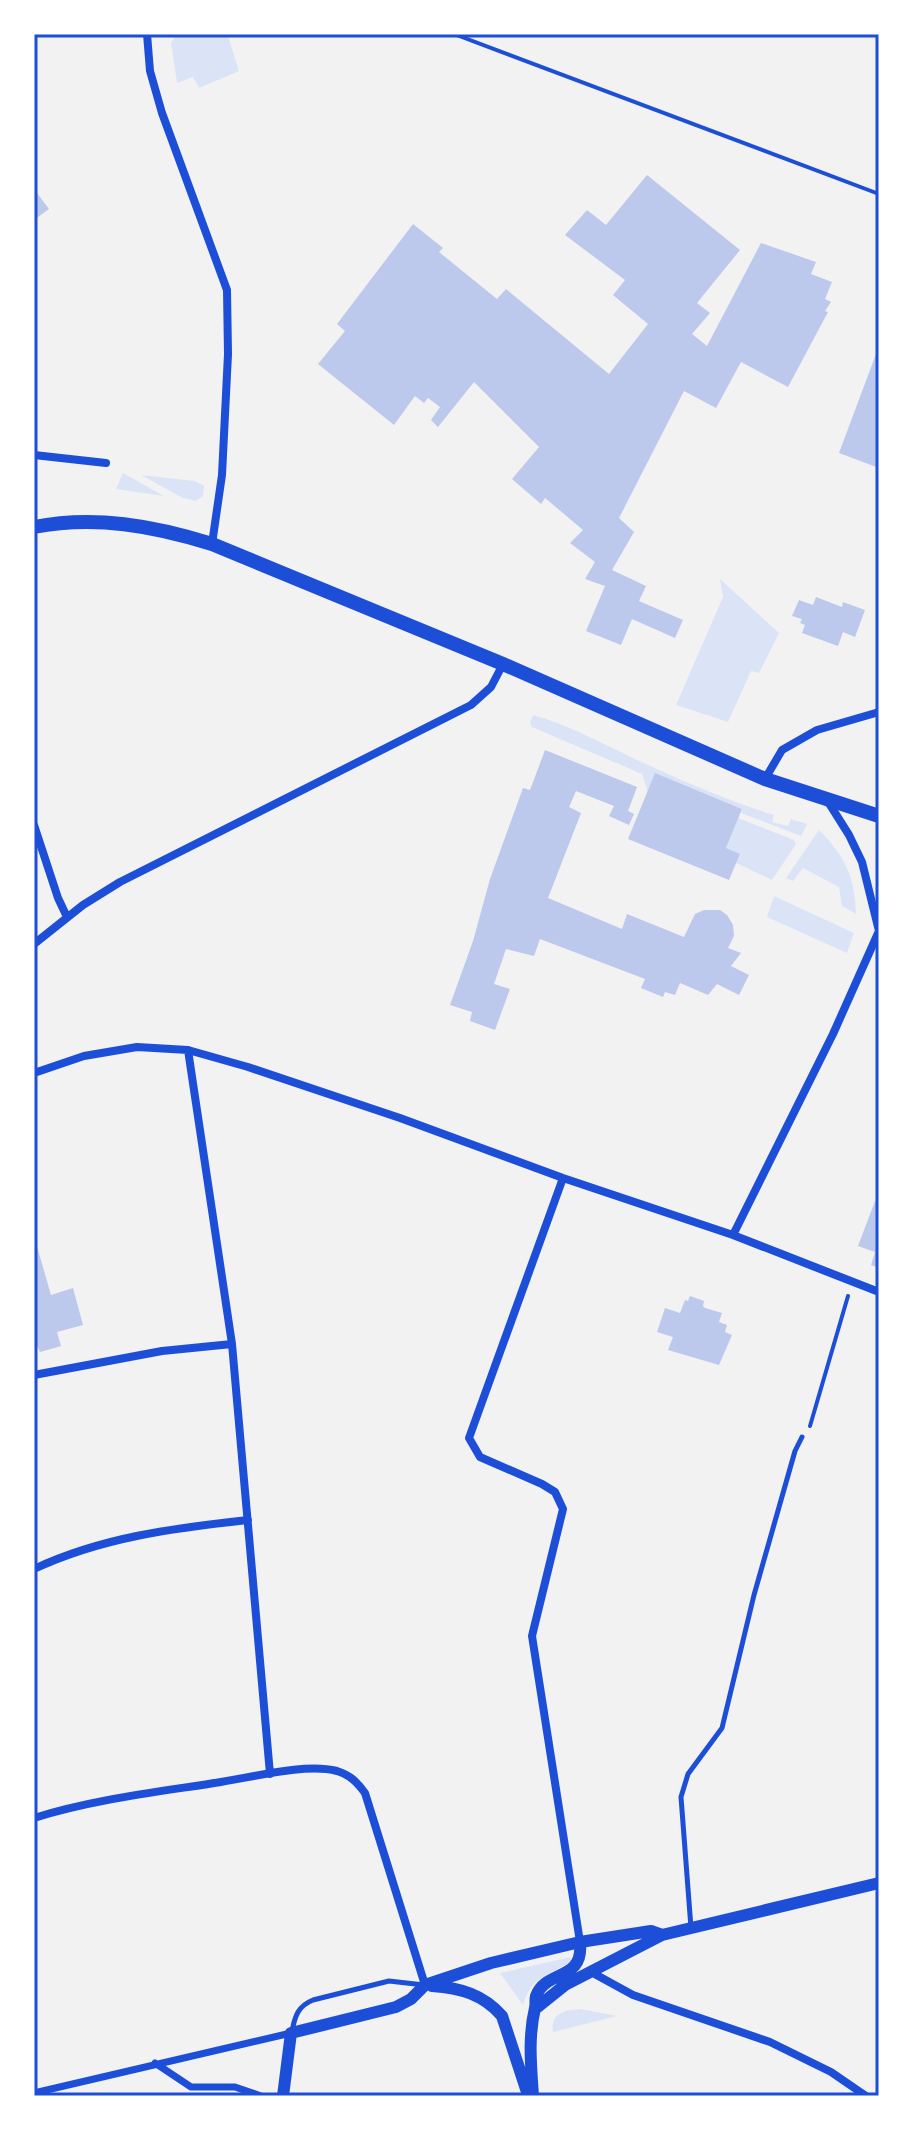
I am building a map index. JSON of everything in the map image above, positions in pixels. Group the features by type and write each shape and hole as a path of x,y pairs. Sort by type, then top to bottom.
{"main road":[{"path":"34,527 58,522 102,522 175,533 212,544 503,664 765,779 879,816"}],"street":[{"path":"147,34 150,71 162,113 227,290 229,318 222,475 212,544"},
{"path":"34,455 106,463"},
{"path":"34,944 67,917 120,882 460,712 491,687 503,664"},
{"path":"765,779 782,750 817,730 879,712"},
{"path":"733,1235 833,1034 879,931 862,862 827,799"},
{"path":"34,825 67,917"},
{"path":"34,1073 84,1056 137,1047 188,1050 400,1118 563,1178 733,1235 879,1292"},
{"path":"188,1050 232,1344 270,1774"},
{"path":"531,2096 531,2037 536,1994 577,1965 582,1954 532,1636 563,1509 555,1492 480,1457 469,1438 563,1178"},
{"path":"34,1375 162,1351 232,1344"},
{"path":"34,1569 130,1536 162,1529 248,1520"},
{"path":"34,1818 85,1804 270,1774 336,1771 355,1779 365,1793 425,1985"},
{"path":"535,2009 548,1996 662,1935 879,1883"},
{"path":"34,2093 396,2007 411,1999 425,1985 491,1963 580,1942 651,1931 662,1935"},
{"path":"591,1972 633,1995 770,2042 831,2072 866,2096"},
{"path":"425,1985 476,1994 502,2016 531,2096"},
{"path":"283,2096 291,2033"},
{"path":"155,2063 191,2087 235,2087 261,2096"}],"lane":[{"path":"691,1928 681,1797 688,1774 722,1728 754,1595 795,1451 802,1437"},
{"path":"291,2033 295,2015 302,2006 313,2000 389,1981 425,1985"}],"path":[{"path":"454,34 879,194"},
{"path":"802,1437 807,1434 852,1282"}],"shaded area":[{"path":"177,34 222,34 229,39 239,71 199,88 193,77 177,83 171,43"},
{"path":"123,473 164,496 116,489"},
{"path":"141,475 195,481 204,486 203,496 196,501 183,498"},
{"path":"720,579 779,633 759,673 751,671 728,722 676,705 723,597"},
{"path":"533,715 572,729 703,789 774,815 772,822 788,826 791,819 807,824 801,836 741,813 742,809 656,774 648,792 642,774 532,727"},
{"path":"738,818 794,840 796,844 772,880 736,863 740,854 726,848"},
{"path":"819,830 836,849 847,868 856,914 842,906 839,887 803,868 793,881 786,878"},
{"path":"774,896 854,933 847,953 767,917"},
{"path":"570,1957 571,1961 536,1982 523,2005 500,1973"},
{"path":"581,2009 617,2016 553,2032 557,2016 565,2011"}],"building":[{"path":"647,175 740,250 697,303 710,313 692,334 707,346 761,243 816,262 811,274 832,282 825,299 831,302 788,387 741,362 716,408 684,391 619,518 634,532 612,570 646,586 639,601 683,620 675,638 632,619 621,645 586,631 605,586 585,579 595,562 570,543 583,530 545,498 541,504 512,479 539,447 474,382 438,427 431,420 440,407 428,398 424,403 415,396 394,425 318,364 345,331 337,324 413,224 443,248 439,252 497,299 506,289 609,374 648,324 613,295 625,280 565,235 587,210 606,225"},
{"path":"34,189 49,209 34,220"},
{"path":"879,346 879,468 839,453"},
{"path":"816,597 842,607 843,602 865,610 855,637 843,632 838,646 802,633 805,625 800,623 802,619 792,616 799,600 813,605"},
{"path":"545,750 637,787 628,811 634,814 629,825 609,816 614,806 576,791 569,807 581,813 548,898 622,929 627,914 684,937 695,914 704,910 720,910 733,925 734,936 728,948 741,953 731,966 749,975 739,995 717,984 708,995 680,983 675,995 665,992 663,997 641,988 645,979 540,939 534,956 506,949 494,984 510,989 495,1030 470,1021 472,1012 450,1005 523,788 530,790"},
{"path":"655,773 742,809 726,848 740,854 729,880 628,839"},
{"path":"875,1201 879,1208 879,1268 871,1265 875,1252 858,1246"},
{"path":"34,1236 51,1295 73,1288 83,1325 57,1332 61,1346 40,1352 34,1339"},
{"path":"690,1296 704,1301 705,1308 722,1313 719,1322 727,1325 725,1332 732,1335 719,1365 668,1350 673,1337 657,1332 665,1308 680,1313"}]}
